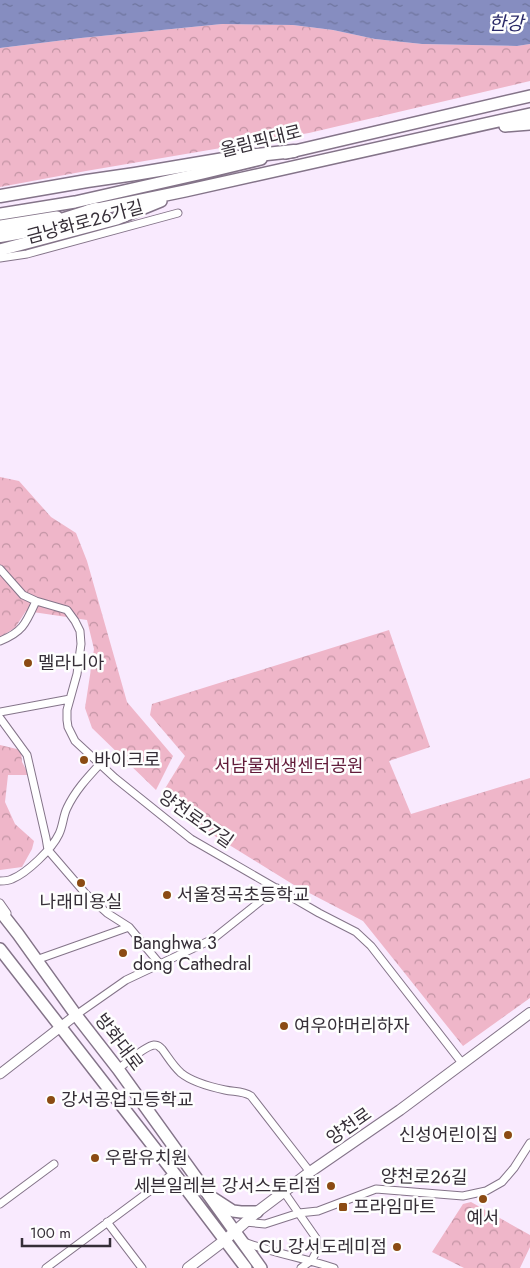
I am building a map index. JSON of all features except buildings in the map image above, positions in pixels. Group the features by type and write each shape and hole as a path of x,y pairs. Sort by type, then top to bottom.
{"highway":[{"path":"0,196 230,158 294,151"},
{"path":"0,236 23,232 96,209"}],"main road":[{"name":"올림픽대로","path":"0,214 75,202 530,96"},
{"name":"올림픽대로","path":"0,226 185,191 530,114"},
{"path":"469,128 530,124"},
{"path":"0,250 117,220 185,191"},
{"path":"0,207 75,202"},
{"name":"방화대로","path":"0,911 118,1069 261,1268"},
{"name":"방화대로","path":"0,949 4,963 61,1028 174,1172 246,1268"},
{"name":"양천로","path":"188,1268 225,1240 238,1237 245,1222 257,1212 310,1172 400,1110 530,1013"},
{"path":"207,1194 233,1211 257,1212"}],"street":[{"name":"금낭화로26가길","path":"0,258 27,254 178,213"},
{"name":"양천로27길","path":"0,569 22,595 67,610 76,620 80,631 81,644 67,710 68,727 76,741 115,778 191,839 362,937 372,946 462,1063"},
{"path":"0,641 18,632 24,626 36,601"},
{"path":"0,712 70,698"},
{"path":"0,718 28,755 48,850 85,893 107,913 129,927 159,963"},
{"path":"0,881 11,880 29,870 48,850 60,832 66,809 82,783 100,764"},
{"path":"0,1074 76,1015 126,980 213,939 277,888"},
{"path":"0,903 18,934"},
{"path":"36,960 129,927"},
{"path":"118,1069 147,1048 156,1045 162,1049 180,1072 188,1077 227,1091 246,1093 251,1096 310,1172"},
{"name":"양천로26길","path":"245,1222 265,1224 299,1213 318,1211 376,1190 463,1196 486,1190 502,1182 514,1168 530,1143"},
{"path":"0,1204 54,1164"},
{"path":"46,1268 174,1172"},
{"path":"284,1192 316,1238 317,1248 312,1260 301,1268"},
{"path":"108,1222 142,1268"},
{"path":"238,1237 256,1247 312,1260 334,1268"}],"green space":[{"path":"222,24 293,25 333,30 375,39 422,44 517,46 530,44 530,81 309,133 0,187 0,48"},
{"path":"0,477 19,481 51,517 76,533 87,561 127,702 173,756 156,790 92,728 85,708 94,649 87,620 26,611 15,628 0,637"},
{"name":"서남물재생센터공원","path":"389,630 430,747 389,761 411,814 530,778 530,998 463,1046 363,921 294,885 192,822 161,795 185,756 150,715 152,704"},
{"path":"0,745 21,750 22,762 29,775 8,775 5,802 15,824 34,841 32,849 22,867 0,870"},
{"path":"471,1202 530,1235 530,1247 520,1268 464,1268 432,1252 463,1204"}],"water":[{"name":"한강","path":"0,0 530,0 530,44 517,46 422,44 375,39 333,30 293,25 222,24 0,48"}],"place":[{"name":"멜라니아","path":"28,663"},
{"name":"바이크로","path":"84,760"},
{"name":"나래미용실","path":"81,883"},
{"name":"서울정곡초등학교","path":"167,895"},
{"name":"Banghwa 3 dong Cathedral","path":"123,953"},
{"name":"여우야머리하자","path":"284,1026"},
{"name":"강서공업고등학교","path":"51,1100"},
{"name":"신성어린이집","path":"508,1135"},
{"name":"우람유치원","path":"95,1158"},
{"name":"세븐일레븐 강서스토리점","path":"331,1186"},
{"name":"예서","path":"483,1199"},
{"name":"프라임마트","path":"343,1207"},
{"name":"CU 강서도레미점","path":"397,1247"}]}
